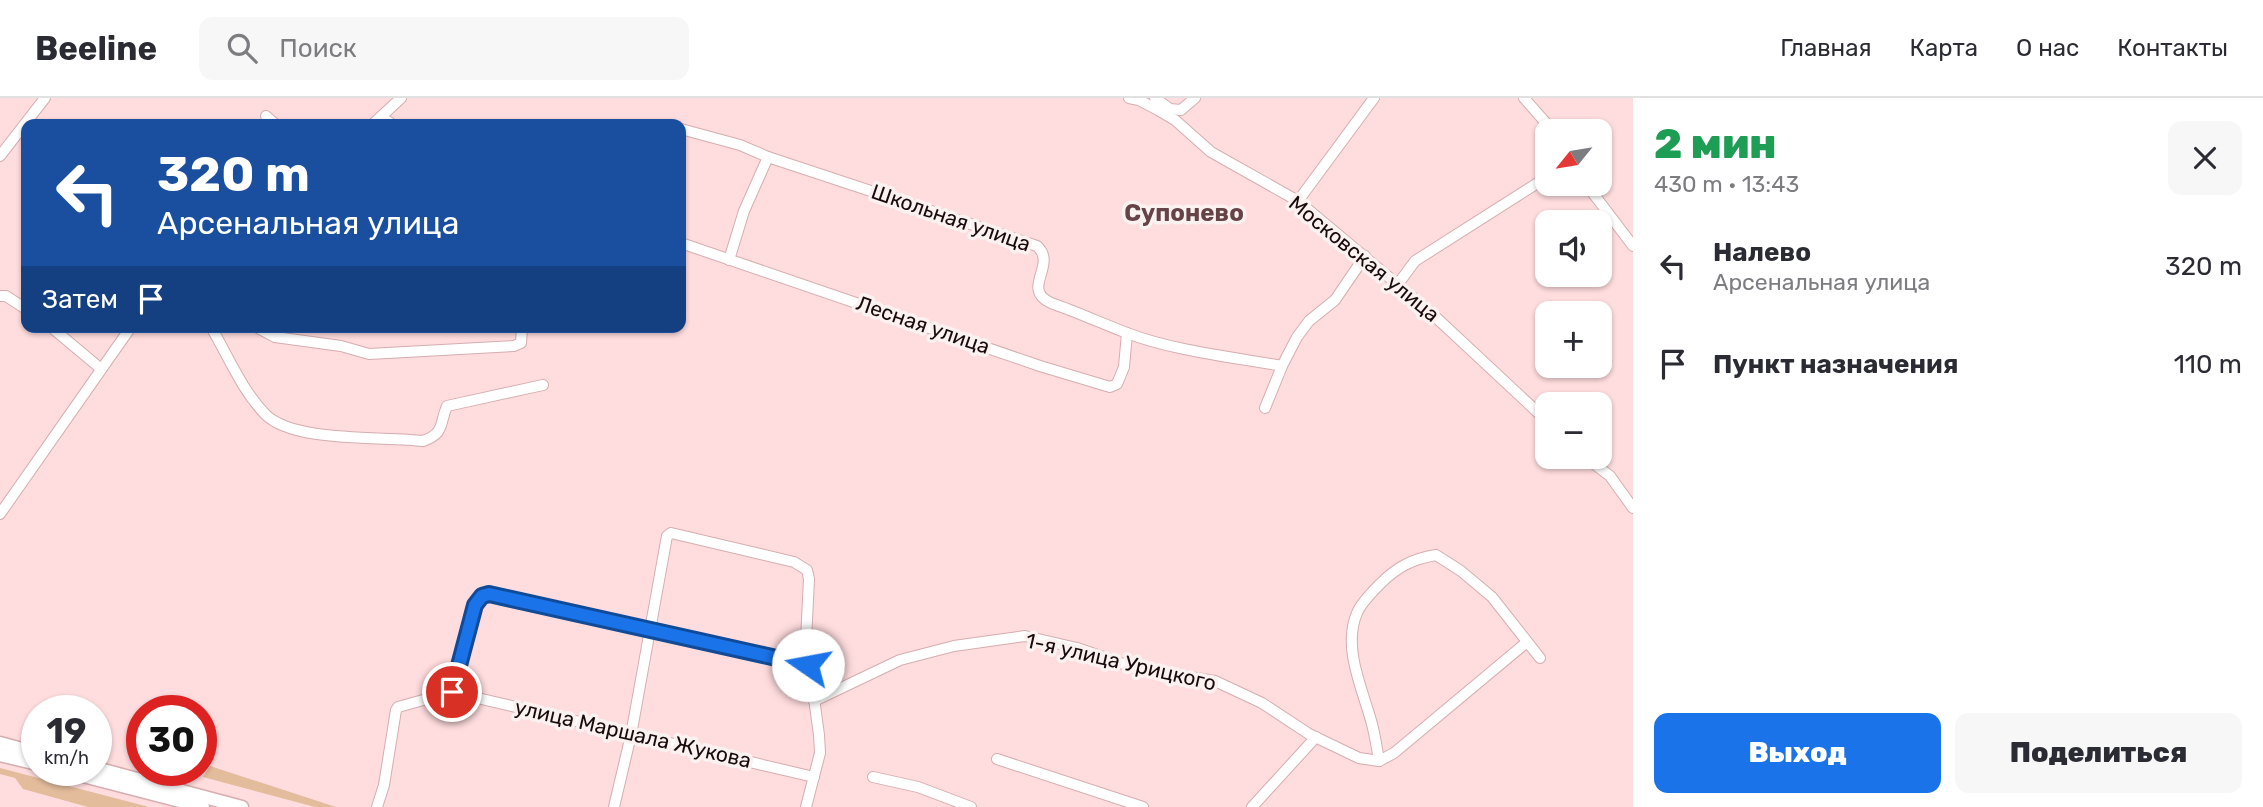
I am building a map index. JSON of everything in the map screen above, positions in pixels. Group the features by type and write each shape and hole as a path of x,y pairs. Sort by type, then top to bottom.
{"main road":[{"path":"0,743 21,749"},
{"path":"0,755 21,760"},
{"path":"112,772 242,807"},
{"path":"112,783 203,807"}],"street":[{"path":"29,119 45,98"},
{"path":"379,119 401,98"},
{"name":"Московская улица","path":"1129,98 1139,100 1166,115 1211,152 1298,201 1398,284 1535,410"},
{"path":"1155,98 1175,110 1185,108 1195,98"},
{"path":"1298,201 1374,98"},
{"path":"1524,98 1542,119"},
{"path":"266,116 269,119"},
{"path":"0,156 21,129"},
{"name":"Школьная улица","path":"686,130 740,145 768,158 1037,246 1044,252 1045,261 1038,289 1045,300 1127,333 1182,348 1282,366"},
{"path":"729,260 744,211 768,158"},
{"path":"1398,284 1415,261 1535,185"},
{"path":"1595,196 1633,246"},
{"name":"Лесная улица","path":"686,245 1040,366 1110,387 1117,384 1124,367 1127,333"},
{"path":"1265,408 1297,337 1310,321 1335,300 1366,256"},
{"path":"0,296 6,296 21,306"},
{"path":"58,333 100,368"},
{"path":"0,514 126,333"},
{"path":"215,333 254,400 267,416 279,425 311,433 423,440 435,436 441,429 447,406 543,385"},
{"path":"267,333 275,337 341,346 369,354 514,346 521,343 522,333"},
{"path":"1601,469 1610,476 1633,508"},
{"path":"614,807 631,735 667,537 671,533 794,562 807,570 809,579 806,640 820,753 806,807"},
{"path":"1527,642 1394,752 1379,761 1352,642 1356,614 1371,593 1394,570 1416,558 1436,555 1461,571 1492,597 1540,658"},
{"path":"377,807 384,785 396,710 398,707 452,692 475,605 482,596 489,594 808,665"},
{"name":"1-я улица Урицкого","path":"814,701 900,660 954,646 1025,636 1077,648 1135,668 1215,681 1262,703 1316,737 1359,758 1379,761"},
{"name":"улица Маршала Жукова","path":"452,692 814,777"},
{"path":"1252,807 1316,737"},
{"path":"997,759 1143,807"},
{"path":"873,777 918,788 965,806"}],"shaded area":[{"path":"0,768 21,773 21,786 69,786 149,807 88,807 23,789 15,778 0,774"},
{"path":"217,768 336,807 315,807 217,781"}],"district":[{"name":"Супонево","path":"1184,213"}],"route":[{"path":"452,692 475,605 482,596 489,594 808,665"}]}
